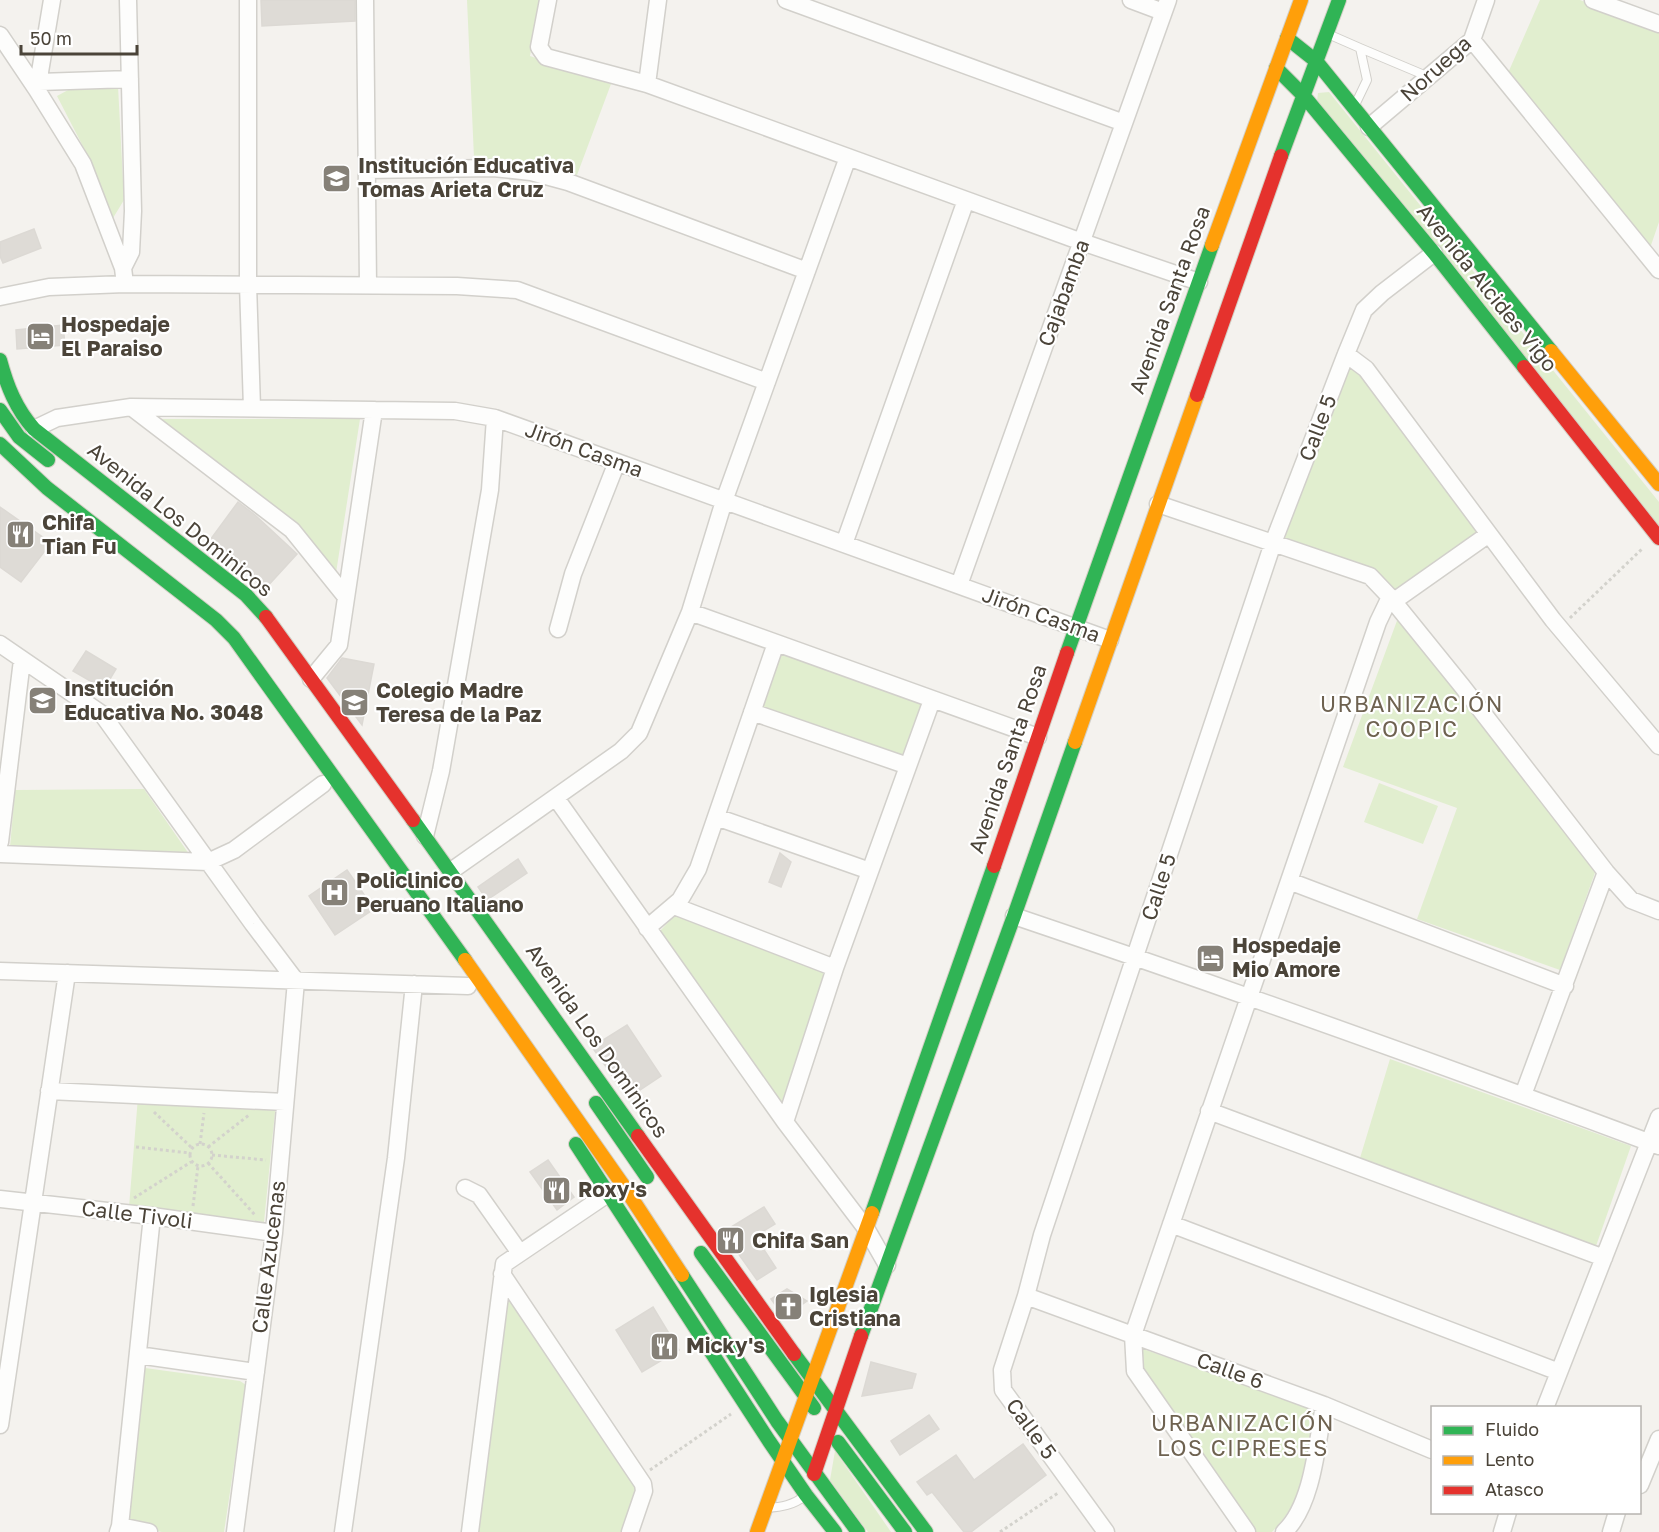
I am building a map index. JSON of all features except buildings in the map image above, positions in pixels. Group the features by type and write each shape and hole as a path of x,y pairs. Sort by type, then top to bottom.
{"main road":[{"name":"Avenida Santa Rosa","path":"757,1532 867,1230 1076,627 1301,0"},
{"path":"814,1474 844,1384 1014,916 1303,95 1339,0"},
{"name":"Avenida Alcides Vigo","path":"1287,38 1316,62 1659,484"},
{"name":"Avenida Alcides Vigo","path":"1276,68 1303,95 1434,253 1658,537"},
{"name":"Avenida Los Dominicos","path":"0,360 12,397 22,415 34,429 246,595 259,609 480,912 836,1413 926,1532"},
{"name":"Avenida Los Dominicos","path":"0,410 19,437 61,470"},
{"path":"0,444 47,488 229,632 362,815 623,1185 791,1441 858,1532"},
{"path":"8,470 213,635 226,649 508,1045"},
{"path":"47,488 65,518"},
{"path":"170,554 205,564"},
{"name":"Avenida Los Dominicos","path":"241,610 252,621 287,669 519,993"},
{"path":"362,815 369,848"},
{"path":"451,895 480,912"},
{"name":"Avenida Los Dominicos","path":"587,1091 655,1187"},
{"path":"569,1134 806,1495 835,1532"},
{"path":"695,1244 904,1532"}],"street":[{"path":"38,86 52,0"},
{"path":"124,276 132,246 128,0"},
{"path":"248,0 248,284 252,408"},
{"path":"365,0 368,285"},
{"path":"548,0 539,47 546,57 647,84 1082,242 1199,282"},
{"path":"647,84 658,0"},
{"path":"786,0 1124,123"},
{"path":"1131,0 1166,6"},
{"name":"Noruega","path":"1370,127 1472,40 1486,0"},
{"path":"1603,2 1659,24"},
{"name":"Cajabamba","path":"959,585 1166,6"},
{"path":"0,35 38,86 83,164 124,276"},
{"path":"1472,40 1659,270"},
{"path":"38,86 130,79"},
{"path":"451,872 621,751 639,733 690,612 724,501 848,157"},
{"path":"367,170 493,168 531,172 568,182 807,271"},
{"path":"844,544 966,200"},
{"name":"Calle 5","path":"1106,1532 1002,1390 1002,1370 1026,1296 1042,1235 1273,543 1346,354 1364,310 1382,292 1434,253"},
{"path":"0,297 124,276 248,284 457,286 517,290 767,382"},
{"path":"1346,354 1366,369 1560,628 1659,746"},
{"path":"131,407 292,530 346,597"},
{"name":"Jirón Casma","path":"34,429 57,418 131,407 456,411 495,418 1110,640"},
{"path":"311,679 339,645 374,410"},
{"path":"425,836 441,771 486,513 495,418"},
{"path":"558,629 573,574 617,462"},
{"path":"1158,504 1370,576 1392,599 1606,872 1631,900 1659,911"},
{"path":"1247,1532 1135,1371 1133,1335 1378,622 1392,599 1489,534"},
{"path":"690,612 1038,737"},
{"path":"647,928 680,900 698,869 776,643"},
{"path":"0,644 102,714 296,981"},
{"path":"0,842 22,660"},
{"path":"785,1122 835,968 932,700"},
{"path":"752,712 908,766"},
{"path":"0,854 208,862 234,850 323,784"},
{"path":"556,798 785,1122 867,1230 887,1265"},
{"path":"716,817 870,871"},
{"path":"1523,1095 1606,872"},
{"path":"1289,881 1565,986"},
{"path":"674,906 835,968"},
{"path":"1014,916 1248,996 1654,1144"},
{"path":"0,971 468,986"},
{"path":"0,1425 67,973"},
{"name":"Calle Azucenas","path":"235,1532 274,1233 296,981"},
{"path":"343,1532 396,1158 414,984"},
{"path":"50,1091 285,1102"},
{"path":"1209,1111 1604,1258"},
{"path":"1545,1406 1604,1258 1654,1144 1659,1117"},
{"path":"465,1188 479,1195 520,1252"},
{"path":"470,1532 504,1264 609,1193"},
{"name":"Calle Tivoli","path":"0,1199 152,1216 274,1233"},
{"path":"149,1532 119,1529 152,1216"},
{"path":"1171,1224 1559,1371"},
{"path":"502,1274 639,1478 644,1491 630,1532"},
{"name":"Calle 6","path":"1026,1296 1324,1405 1431,1450"},
{"path":"138,1355 256,1372"},
{"path":"1284,1532 1292,1524 1311,1480 1324,1405"},
{"path":"1641,1483 1659,1439"},
{"path":"1502,1532 1507,1514"},
{"path":"1611,1532 1616,1514"}],"lane":[{"path":"1326,33 1429,77"},
{"path":"1354,108 1367,80 1360,48"},
{"path":"766,1508 785,1507 806,1495"}],"path":[{"path":"1560,628 1658,537"},
{"path":"149,1107 191,1151 191,1162"},
{"path":"136,1147 191,1151 200,1144 204,1112"},
{"path":"208,1147 250,1115"},
{"path":"200,1144 208,1147 212,1155"},
{"path":"191,1162 198,1166 208,1163 212,1155"},
{"path":"212,1155 266,1160"},
{"path":"132,1199 191,1162"},
{"path":"208,1163 259,1219"},
{"path":"193,1212 198,1166"},
{"path":"639,1478 746,1404"},
{"path":"1000,1532 1071,1484"}],"green space":[{"path":"467,0 540,0 530,56 611,84 577,175 474,158"},
{"path":"1540,0 1580,0 1659,31 1659,222 1649,251 1508,73"},
{"path":"118,86 124,200 113,218 92,164 57,96 70,89"},
{"path":"1329,92 1659,502 1659,527 1317,102 1318,93"},
{"path":"1348,358 1483,532 1394,595 1283,543"},
{"path":"156,419 360,419 336,573"},
{"path":"1398,618 1596,870 1560,970 1417,919 1457,808 1343,767"},
{"path":"780,651 923,704 904,758 762,707"},
{"path":"1379,783 1438,806 1423,844 1364,822"},
{"path":"144,789 189,854 10,847 15,790"},
{"path":"676,914 827,972 781,1104 660,931"},
{"path":"1390,1059 1631,1146 1596,1246 1360,1158"},
{"path":"138,1097 276,1102 264,1222 129,1207"},
{"path":"506,1294 639,1491 624,1532 476,1532"},
{"path":"1143,1349 1314,1409 1308,1459 1300,1489 1284,1518 1272,1532 1253,1532 1143,1371"},
{"path":"145,1368 240,1381 246,1385 224,1532 162,1532 125,1525"},
{"path":"835,1451 891,1532 868,1532 830,1480"}],"traffic: fast":[{"path":"1281,156 1339,0"},
{"path":"1287,38 1316,61 1551,351"},
{"path":"1276,68 1303,95 1434,253 1524,367"},
{"path":"1067,653 1212,245"},
{"path":"0,360 13,397 34,429 246,595 266,617"},
{"path":"0,410 19,437 48,460"},
{"path":"0,444 47,488 216,620 234,638 465,960"},
{"path":"861,1336 1075,742"},
{"path":"413,820 638,1136"},
{"path":"872,1213 994,866"},
{"path":"596,1103 647,1177"},
{"path":"576,1144 769,1441 835,1532"},
{"path":"701,1253 814,1408"},
{"path":"682,1275 777,1421 858,1532"},
{"path":"794,1354 926,1532"},
{"path":"838,1442 905,1532"}],"traffic: slow":[{"path":"1212,245 1301,0"},
{"path":"1551,351 1659,484"},
{"path":"1075,742 1197,395"},
{"path":"465,960 623,1185 682,1275"},
{"path":"757,1532 872,1213"}],"traffic: jam":[{"path":"1197,395 1281,156"},
{"path":"1524,367 1659,538"},
{"path":"266,617 413,820"},
{"path":"994,866 1067,653"},
{"path":"638,1136 794,1354"},
{"path":"814,1474 861,1336"}],"place":[{"name":"Institución Educativa Tomas Arieta Cruz","path":"337,178"},
{"name":"Hospedaje El Paraiso","path":"40,337"},
{"name":"Chifa Tian Fu","path":"21,535"},
{"name":"Institución Educativa No. 3048","path":"43,701"},
{"name":"Colegio Madre Teresa de la Paz","path":"355,703"},
{"name":"Policlinico Peruano Italiano","path":"335,893"},
{"name":"Hospedaje Mio Amore","path":"1211,958"},
{"name":"Roxy's","path":"557,1190"},
{"name":"Chifa San","path":"731,1241"},
{"name":"Iglesia Cristiana","path":"788,1307"},
{"name":"Micky's","path":"665,1346"}],"district":[{"name":"URBANIZACIÓN COOPIC","path":"1412,716"},
{"name":"URBANIZACIÓN LOS CIPRESES","path":"1243,1436"}]}
